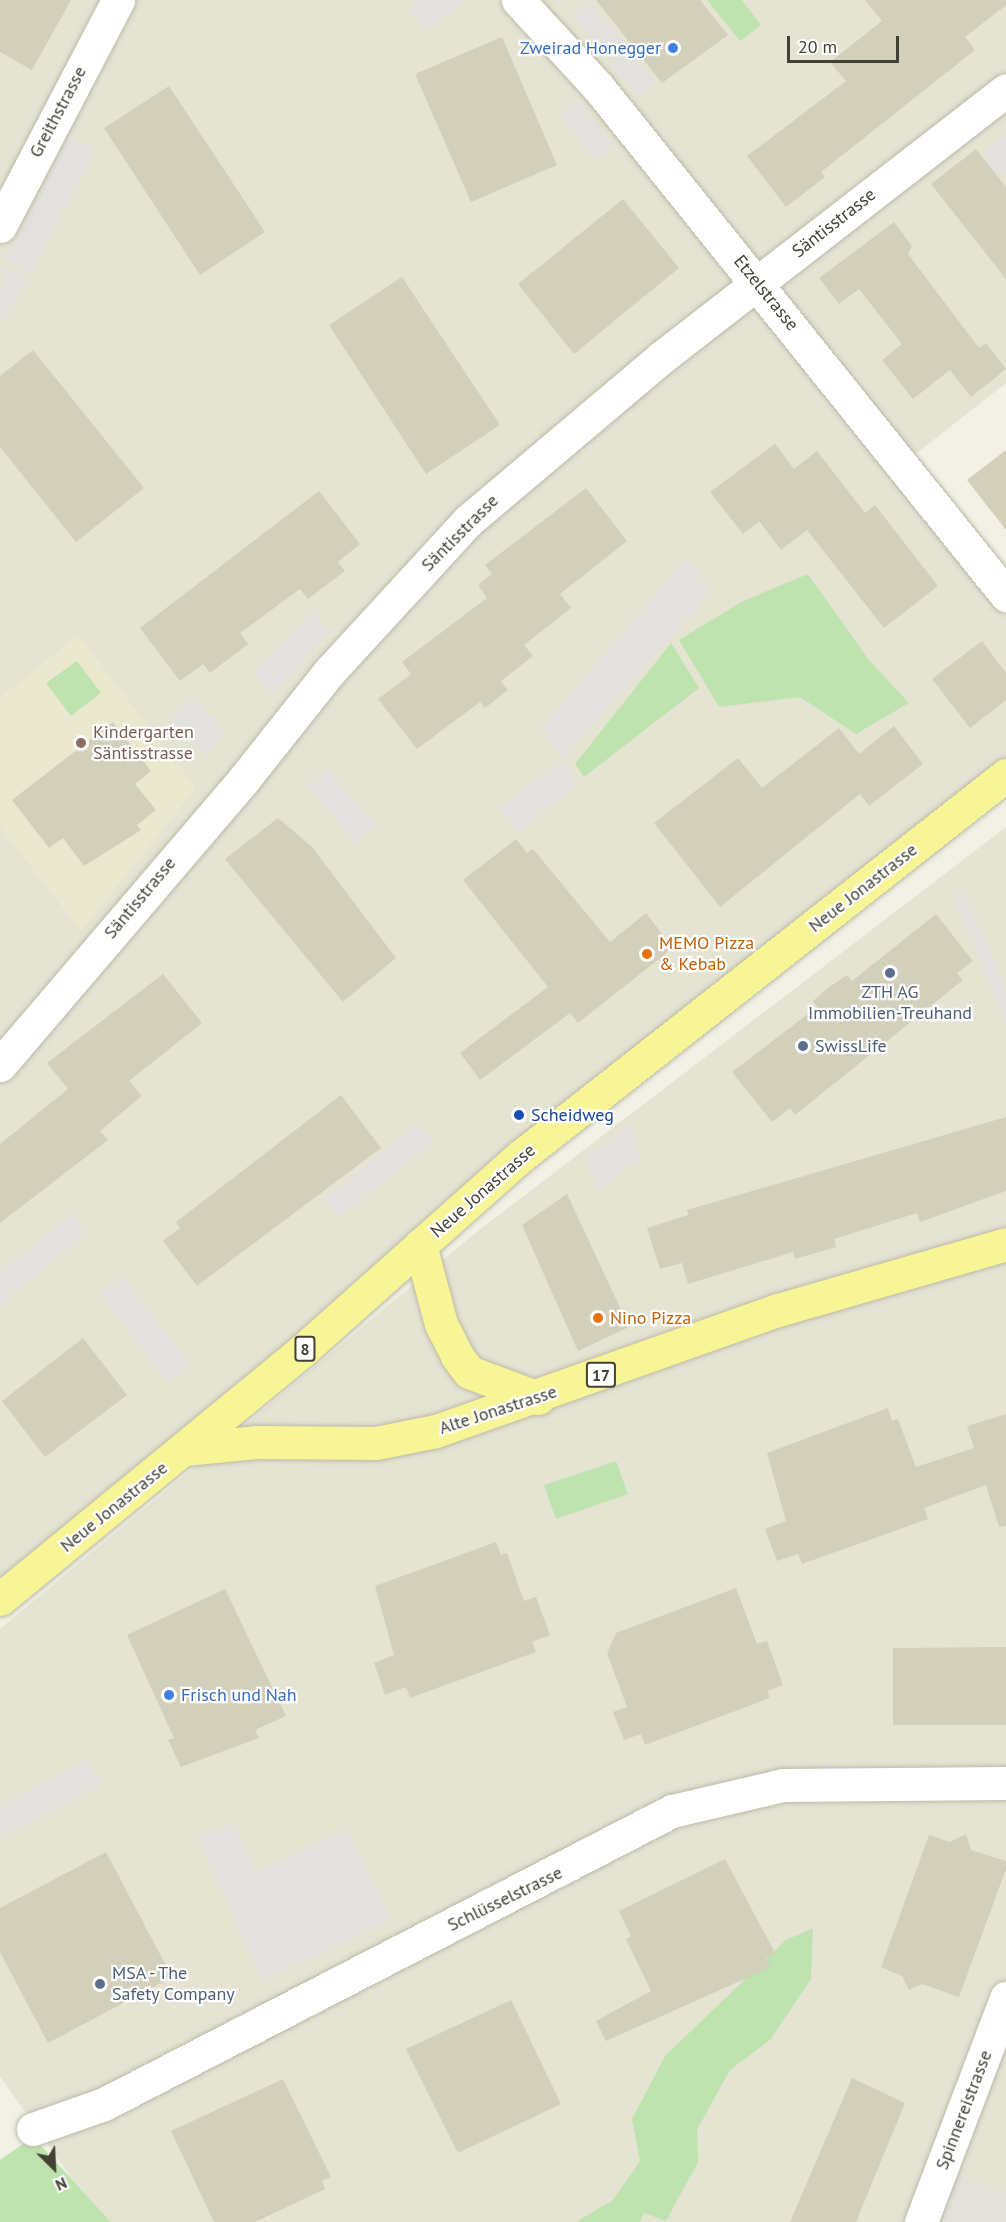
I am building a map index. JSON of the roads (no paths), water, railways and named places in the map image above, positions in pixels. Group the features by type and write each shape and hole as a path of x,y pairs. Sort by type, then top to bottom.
{"main road":[{"name":"Neue Jonastrasse","path":"0,1599 185,1449 521,1156 1006,775"},
{"name":"Alte Jonastrasse","path":"185,1449 256,1442 376,1443 436,1431 538,1398 778,1310 1006,1244"},
{"path":"420,1245 441,1324 457,1356 469,1372 538,1398"}],"street":[{"name":"Greithstrasse","path":"0,226 118,0"},
{"name":"Etzelstrasse","path":"518,0 598,87 757,282 1006,595"},
{"name":"Säntisstrasse","path":"0,1065 244,779 330,670 469,520 568,432 757,282 1006,90"},
{"name":"Schlüsselstrasse","path":"33,2128 104,2104 672,1811 783,1785 1006,1784"},
{"name":"Spinnereistrasse","path":"921,2222 1006,1998"}],"place":[{"name":"Zweirad Honegger","path":"673,48"},
{"name":"Kindergarten Säntisstrasse","path":"81,743"},
{"name":"MEMO Pizza & Kebab","path":"647,954"},
{"name":"ZTH AG Immobilien-Treuhand","path":"890,973"},
{"name":"SwissLife","path":"803,1046"},
{"name":"Scheidweg","path":"519,1115"},
{"name":"Nino Pizza","path":"598,1318"},
{"name":"Frisch und Nah","path":"169,1695"},
{"name":"MSA - The Safety Company","path":"100,1984"}]}
